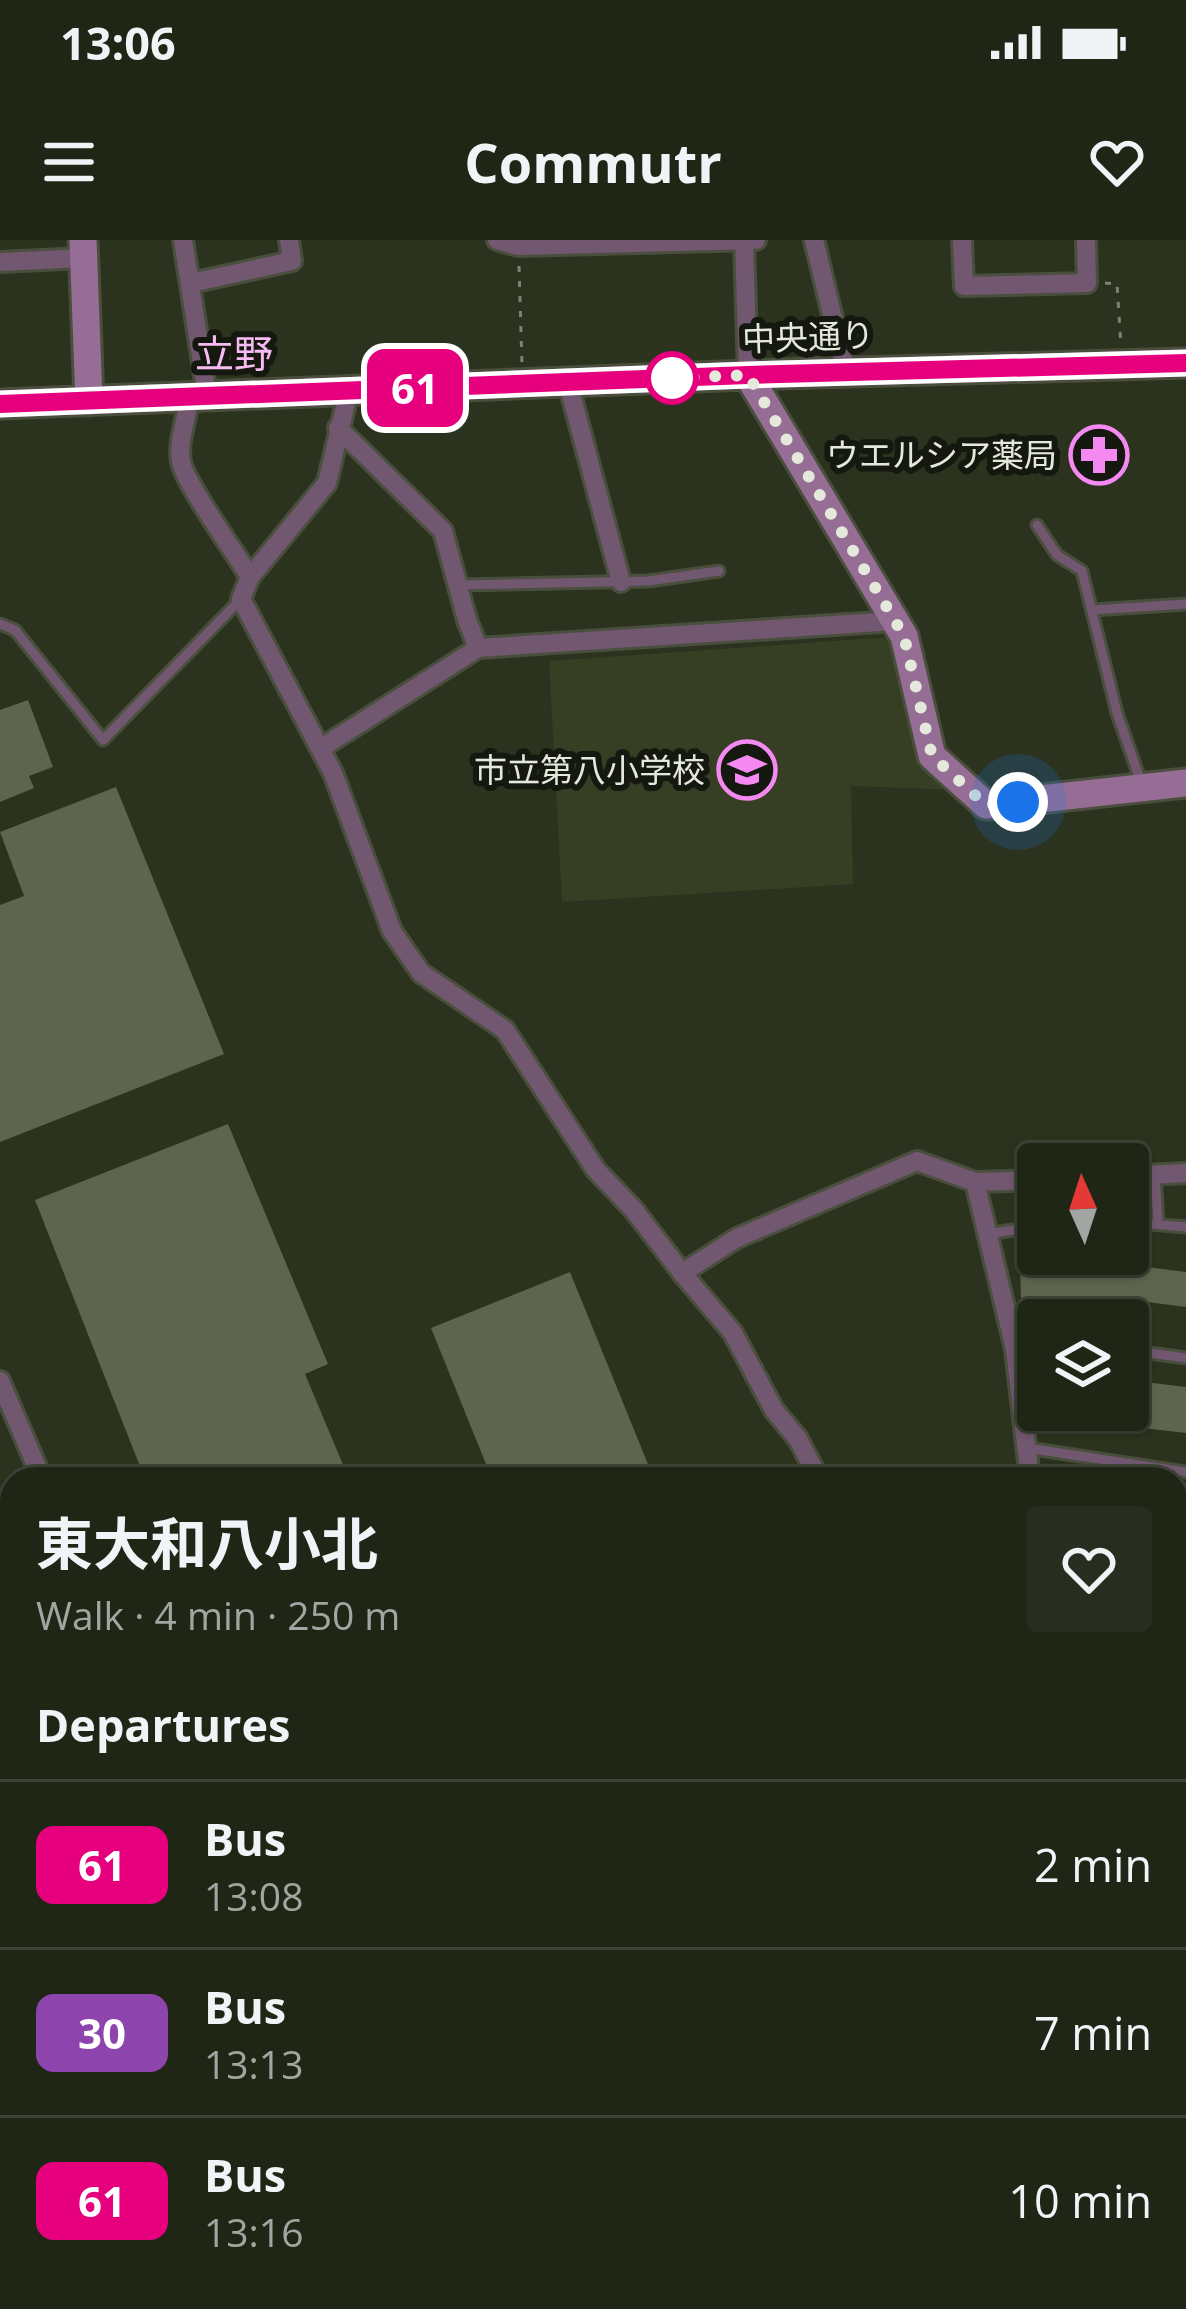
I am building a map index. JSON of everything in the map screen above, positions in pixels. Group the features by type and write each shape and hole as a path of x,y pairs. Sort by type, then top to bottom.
{"street":[{"path":"183,240 191,283 198,395 180,444 182,467 250,578"},
{"path":"191,283 292,261 290,240"},
{"path":"497,240 756,240"},
{"path":"744,240 748,375 904,636 932,756 986,805 1186,783"},
{"path":"814,240 845,372"},
{"path":"962,240 964,286 1088,283 1086,240"},
{"path":"0,262 82,249 88,401"},
{"name":"中央通り","path":"0,404 1186,363"},
{"path":"568,383 621,582"},
{"path":"349,390 327,483 250,578 241,598 333,772 392,931 422,974 505,1030 596,1170 733,1333 774,1410 813,1467"},
{"path":"338,428 443,531 478,648"},
{"path":"321,748 478,648 895,621"},
{"path":"682,1273 737,1238 917,1161 975,1182 1017,1181"},
{"path":"1149,1175 1186,1174"},
{"path":"975,1182 1012,1335 1029,1467"},
{"path":"0,1381 37,1467"}],"lane":[{"path":"1037,525 1057,555 1082,571 1117,713 1144,788"},
{"path":"458,585 648,581 719,571"},
{"path":"0,624 15,631 103,740 241,598"},
{"path":"1092,610 1186,604"},
{"path":"1155,1175 1158,1223"},
{"path":"1149,1223 1186,1227"},
{"path":"988,1234 1017,1229"},
{"path":"1012,1335 1017,1336"},
{"path":"1149,1353 1186,1358"},
{"path":"1027,1448 1153,1467"}],"path":[{"path":"518,243 523,384"},
{"path":"1088,283 1117,284 1122,365"}],"shaded area":[{"name":"市立第八小学校","path":"891,637 957,790 851,786 853,884 562,902 549,661"}],"building":[{"path":"28,700 53,767 29,776 34,788 0,802 0,710"},
{"path":"116,787 224,1054 0,1142 0,905 24,896 0,832"},
{"path":"228,1124 328,1364 305,1374 344,1467 140,1467 35,1200"},
{"path":"1149,1267 1186,1272 1186,1307 1108,1297 1021,1299 1020,1275 1149,1275"},
{"path":"570,1272 649,1467 487,1467 431,1328"},
{"path":"1149,1383 1186,1387 1186,1433 1149,1429"}],"bus line":[{"name":"61","path":"0,404 1186,363"}],"place":[{"name":"ウエルシア薬局","path":"1099,455"},
{"name":"市立第八小学校","path":"747,770"}],"district":[{"name":"立野","path":"234,354"}],"route":[{"path":"672,378 748,375 904,636 932,756 986,805 1018,802"}]}
